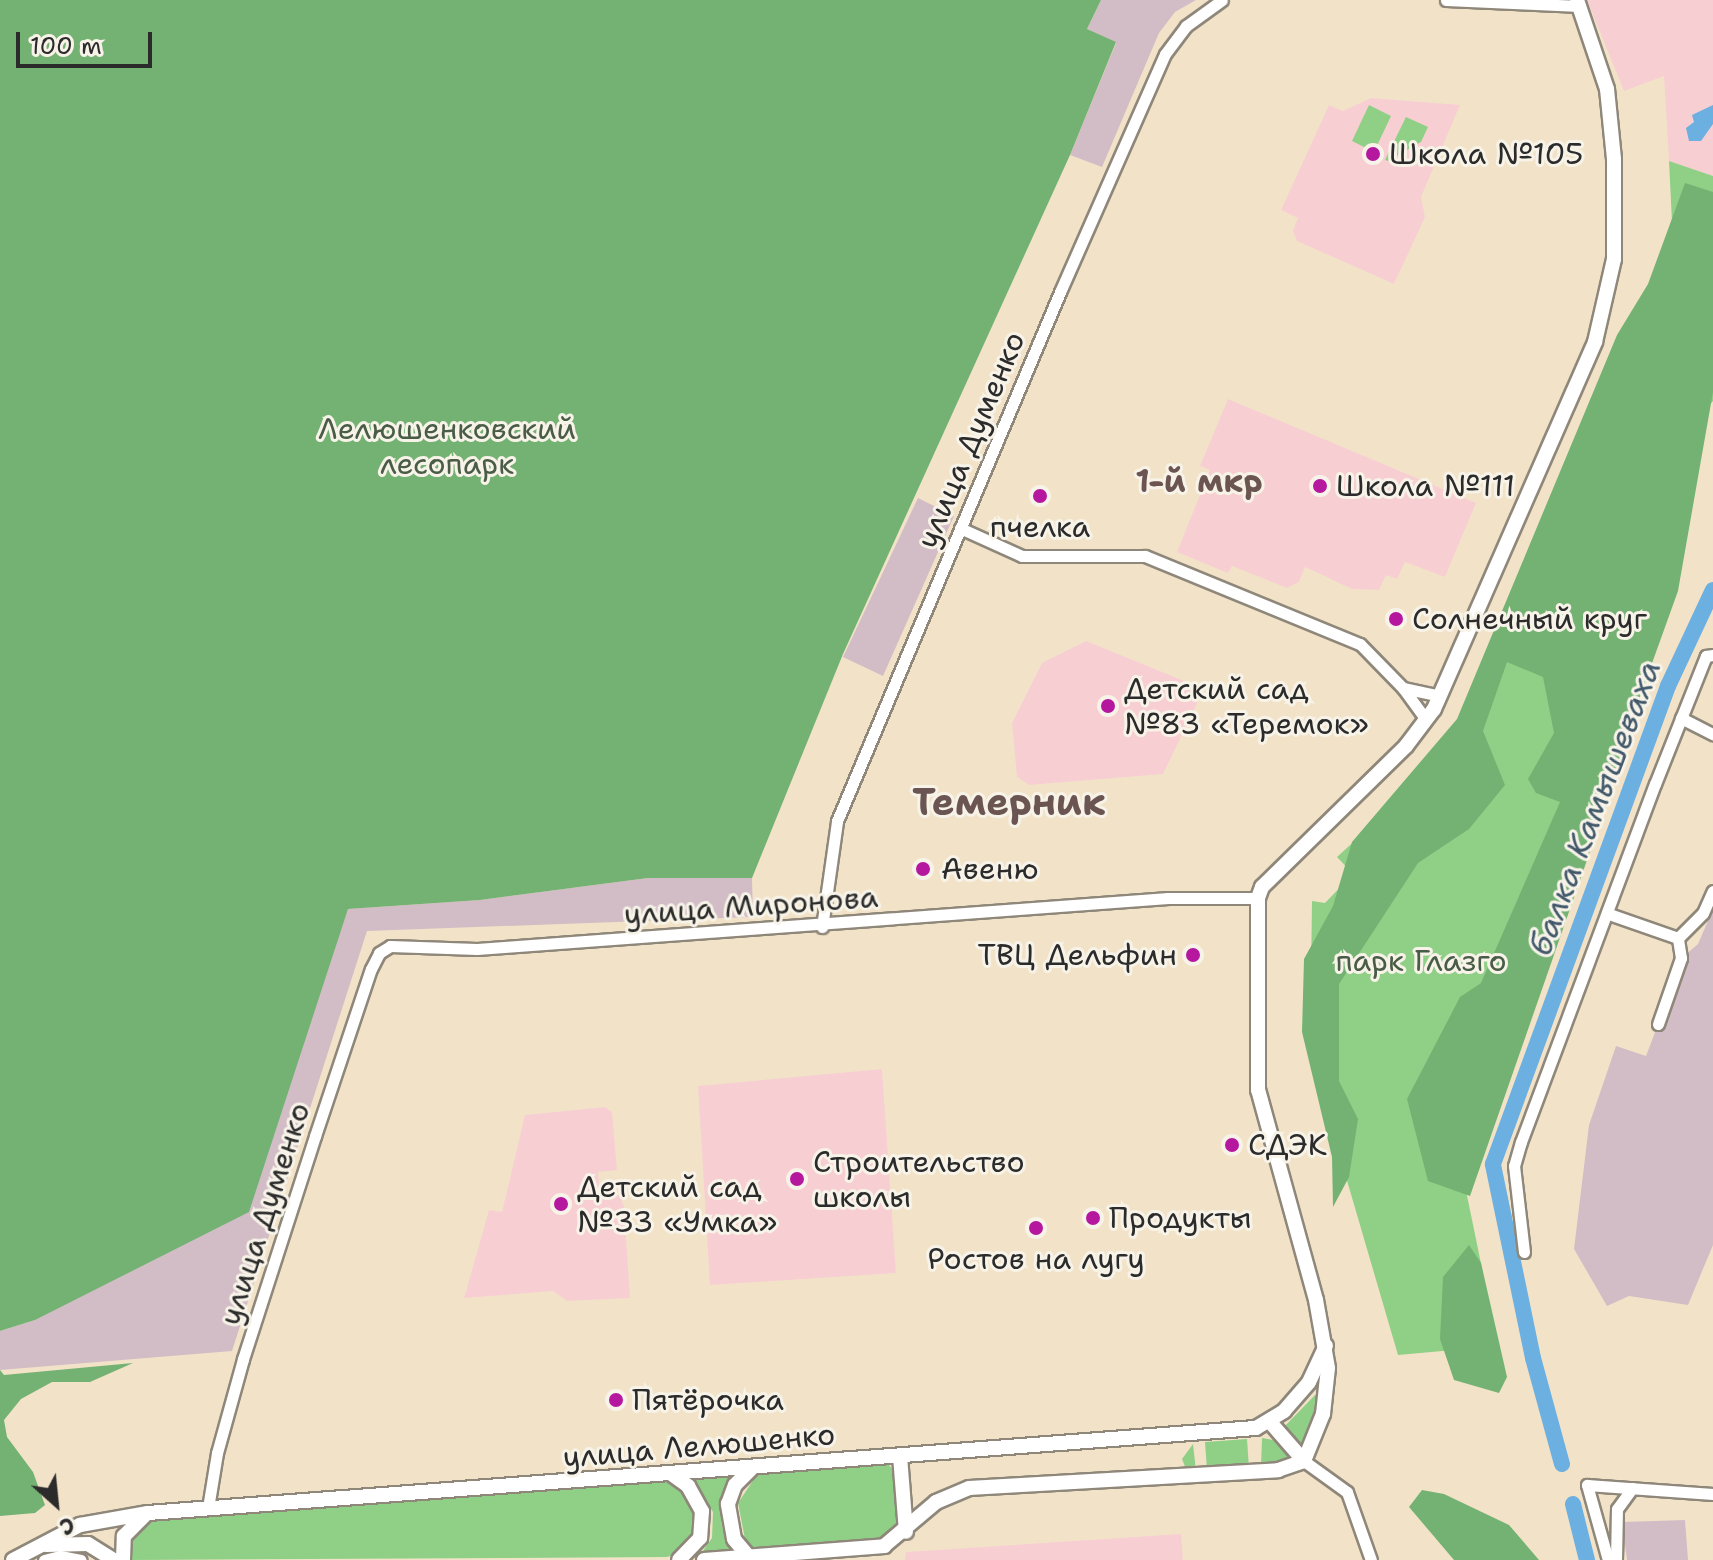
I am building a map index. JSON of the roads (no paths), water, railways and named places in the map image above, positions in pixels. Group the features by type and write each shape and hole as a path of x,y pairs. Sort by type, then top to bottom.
{"street":[{"name":"улица Думенко","path":"822,927 837,821 960,528 1165,54 1186,26 1222,0"},
{"path":"704,1560 884,1546 906,1532 936,1502 969,1488 1278,1470 1304,1461 1323,1414 1326,1346 1258,1090 1258,898 1262,887 1341,814 1426,720 1440,696 1586,365 1611,272 1617,217 1608,98 1578,3 1446,0"},
{"path":"960,528 1022,556 1145,556 1360,644 1403,688 1426,720"},
{"path":"1524,1252 1514,1166 1681,718 1706,656 1713,655"},
{"path":"1403,688 1440,696"},
{"path":"1681,718 1713,734"},
{"path":"1678,938 1703,913 1713,891"},
{"name":"улица Миронова","path":"390,946 477,949 822,927 1168,898 1258,898"},
{"path":"1609,914 1678,938"},
{"path":"1658,1024 1681,958 1678,938"},
{"name":"улица Думенко","path":"208,1508 217,1453 243,1359 315,1136 371,969 379,953 390,946"},
{"path":"1326,1346 1309,1382 1270,1422 1304,1461 1347,1492 1371,1560"},
{"name":"улица Лелюшенко","path":"13,1560 43,1553 80,1525 148,1513 751,1469 1256,1428 1270,1422"},
{"path":"900,1456 906,1532"},
{"path":"749,1557 734,1539 728,1504 735,1485 751,1469"},
{"path":"673,1475 697,1498 703,1527 695,1547 679,1560"},
{"path":"1608,1560 1587,1485 1701,1498 1713,1494"},
{"path":"1616,1560 1617,1509 1632,1488"},
{"path":"123,1560 124,1536 148,1513"},
{"path":"43,1553 88,1544 114,1560"},
{"path":"43,1553 81,1560"}],"water":[{"path":"1713,105 1713,124 1701,141 1689,141 1686,128 1694,122 1692,115"}],"waterway":[{"name":"балка Камышеваха","path":"1562,1464 1533,1358 1493,1164 1668,686 1713,590"},
{"name":"балка Камышеваха","path":"1573,1504 1587,1560"}],"place":[{"name":"Школа №105","path":"1373,154"},
{"name":"Школа №111","path":"1320,486"},
{"name":"пчелка","path":"1040,496"},
{"name":"Солнечный круг","path":"1396,619"},
{"name":"Детский сад №83 «Теремок»","path":"1108,706"},
{"name":"Авеню","path":"923,869"},
{"name":"ТВЦ Дельфин","path":"1193,955"},
{"name":"СДЭК","path":"1232,1145"},
{"name":"Строительство школы","path":"797,1179"},
{"name":"Детский сад №33 «Умка»","path":"561,1204"},
{"name":"Продукты","path":"1093,1218"},
{"name":"Ростов на лугу","path":"1036,1228"},
{"name":"Пятёрочка","path":"616,1400"}],"district":[{"name":"1-й мкр","path":"1199,481"},
{"name":"Темерник","path":"1009,802"}],"park label":[{"name":"Лелюшенковский лесопарк","path":"447,446"},
{"name":"парк Глазго","path":"1421,961"}]}
